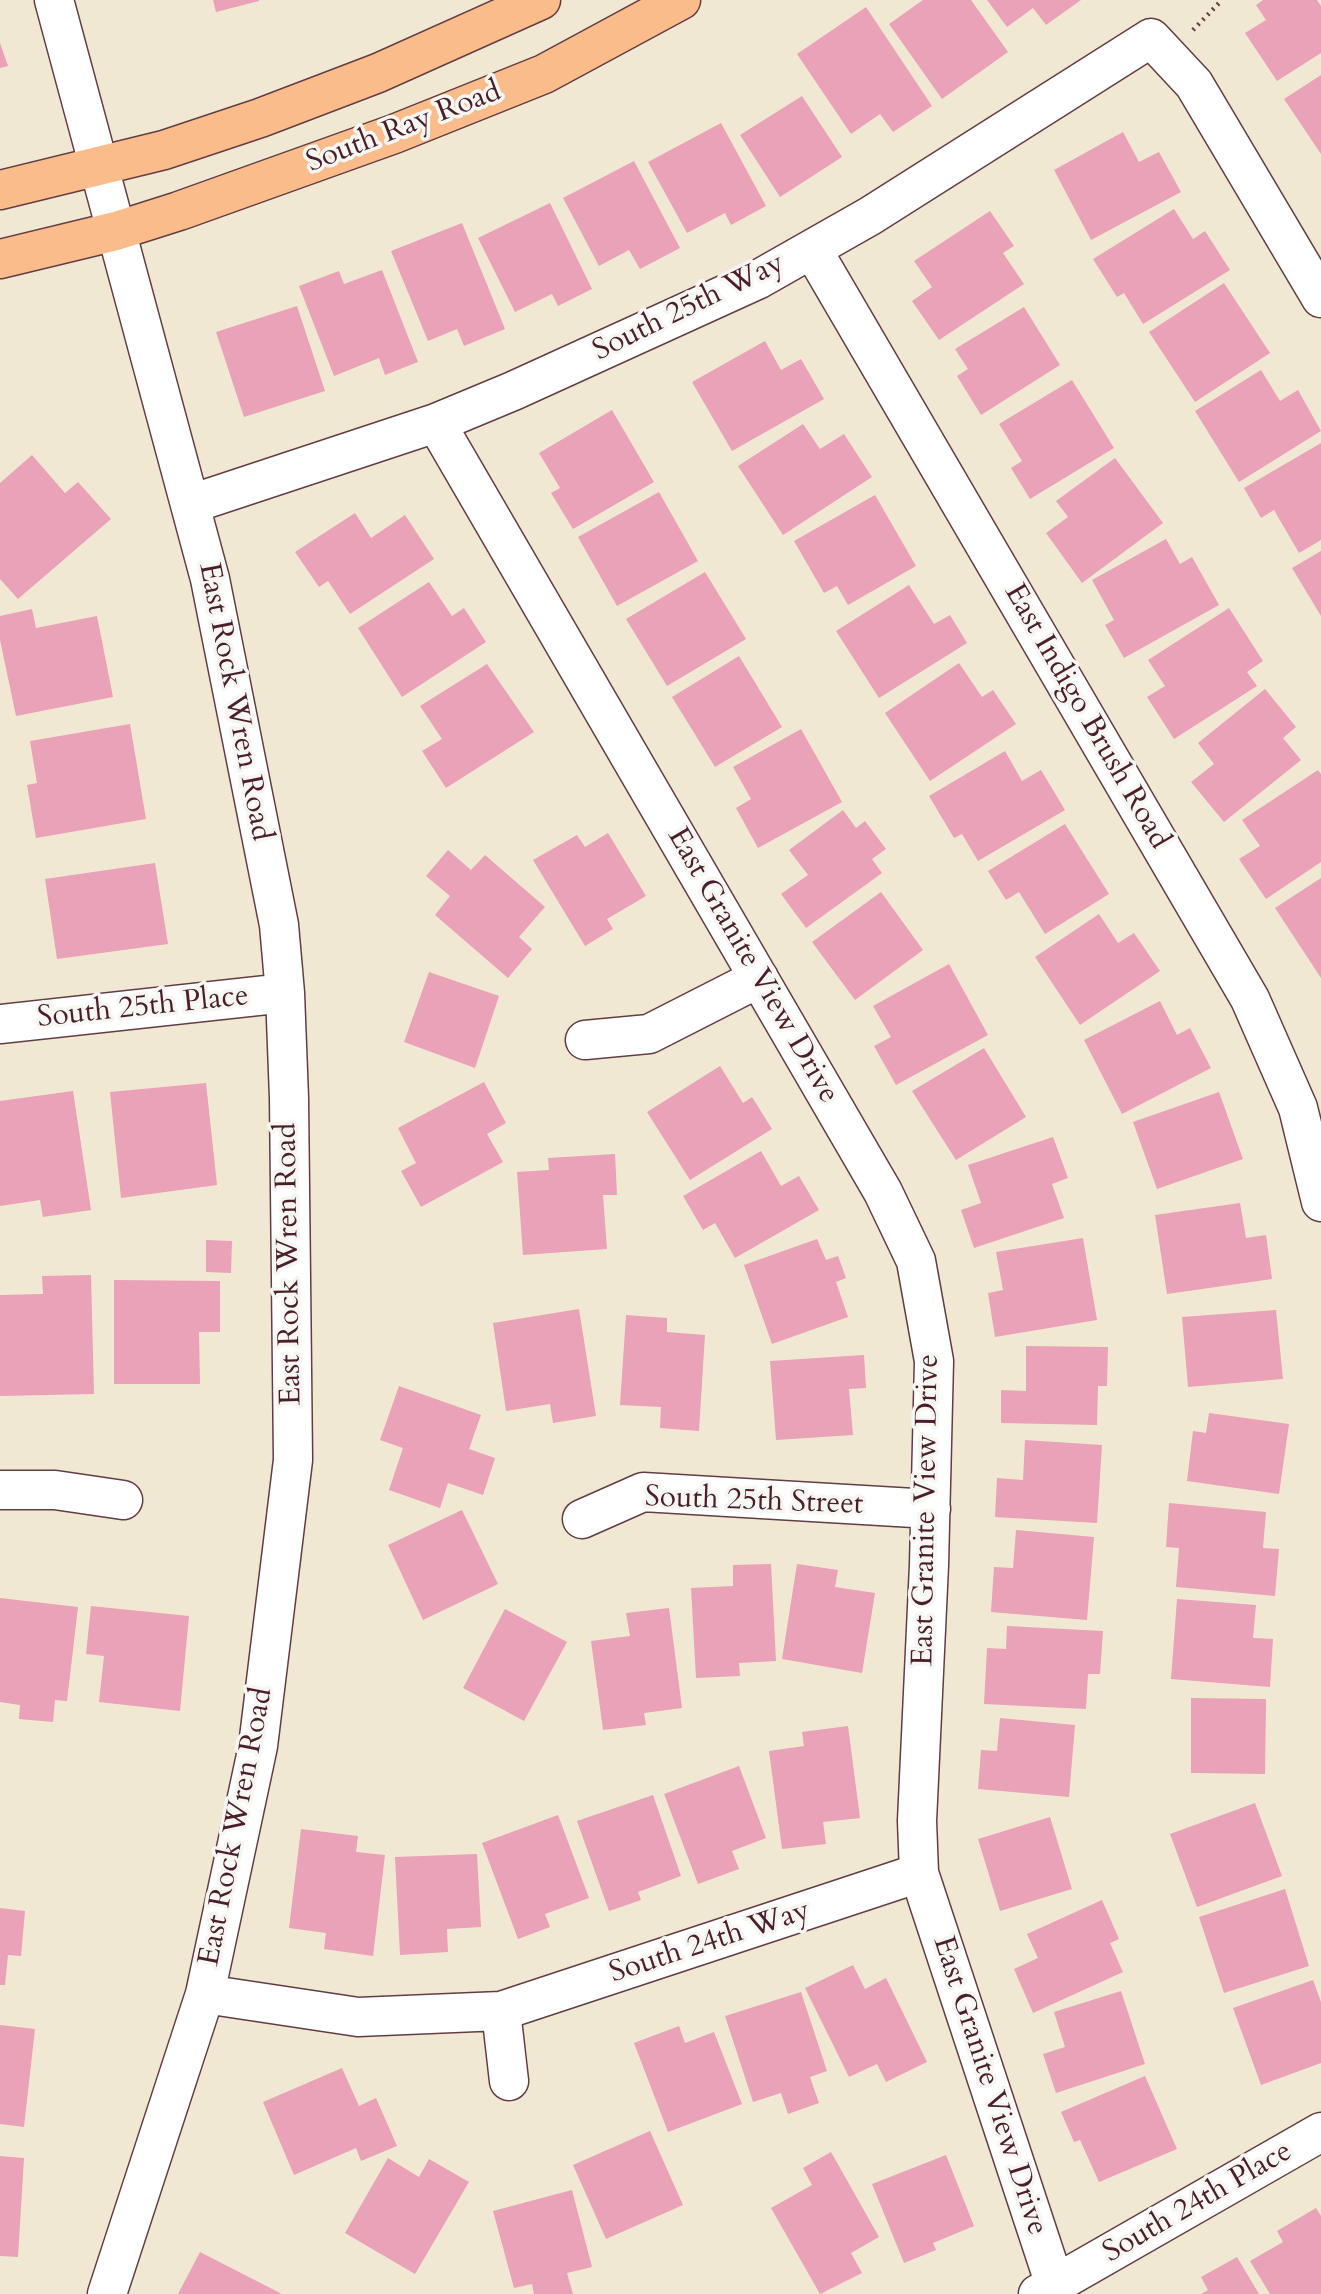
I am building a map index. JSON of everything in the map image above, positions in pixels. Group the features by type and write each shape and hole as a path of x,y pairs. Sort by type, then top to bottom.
{"main road":[{"name":"South Ray Road","path":"0,190 164,150 272,114 378,73 541,0"},
{"name":"South Ray Road","path":"0,259 116,231 298,169 544,74 681,0"}],"street":[{"name":"East Rock Wren Road","path":"54,0 210,579 279,925 285,992 293,1460 258,1746 205,1994 107,2294"},
{"name":"South 25th Way","path":"191,504 436,423 513,391 759,279 881,209 1151,38 1194,84 1321,298"},
{"name":"East Indigo Brush Road","path":"812,249 1250,999 1298,1108 1321,1202"},
{"name":"East Granite View Drive","path":"436,423 883,1192 916,1261 934,1361 917,1821 919,1873 1047,2289"},
{"path":"585,1040 649,1034 759,978"},
{"name":"South 25th Place","path":"0,1024 285,992"},
{"path":"0,1490 55,1490 123,1500"},
{"name":"South 25th Street","path":"582,1519 643,1492 930,1509"},
{"name":"South 24th Way","path":"205,1994 358,2017 501,2011 919,1873"},
{"path":"501,2011 509,2081"},
{"name":"South 24th Place","path":"1047,2289 1321,2132"}],"building":[{"path":"213,0 259,0 259,1 216,12"},
{"path":"923,0 971,0 1008,52 942,99 889,24"},
{"path":"987,0 1081,0 1046,25 1033,8 1007,27"},
{"path":"1263,0 1317,0 1321,6 1321,53 1277,81 1245,33 1266,20 1256,5"},
{"path":"866,7 932,106 893,132 880,114 851,134 797,54"},
{"path":"0,43 8,66 0,68"},
{"path":"1321,75 1321,154 1284,99"},
{"path":"802,96 842,157 780,197 740,135"},
{"path":"721,123 766,206 731,225 725,213 687,233 648,162"},
{"path":"1123,132 1139,162 1159,152 1181,192 1091,240 1054,170"},
{"path":"634,161 680,248 640,269 629,250 599,266 563,198"},
{"path":"550,203 592,289 558,306 552,294 515,312 478,238"},
{"path":"1174,209 1193,239 1205,231 1230,270 1143,324 1124,293 1117,297 1093,259"},
{"path":"990,211 1014,246 1003,253 1024,284 939,340 912,301 932,287 914,261"},
{"path":"462,223 505,329 464,346 457,329 428,341 391,251"},
{"path":"382,270 418,362 385,375 379,358 334,376 299,286 339,271 344,284"},
{"path":"1224,283 1270,353 1195,402 1149,332"},
{"path":"297,306 325,391 244,417 216,332"},
{"path":"1024,307 1060,365 981,415 957,376 968,369 955,349"},
{"path":"765,341 781,370 801,359 824,399 732,451 692,382"},
{"path":"1261,370 1280,401 1298,390 1321,431 1239,482 1195,411"},
{"path":"1072,380 1114,448 1030,499 1011,468 1022,461 999,424"},
{"path":"612,410 654,482 573,529 551,493 560,488 539,453"},
{"path":"803,424 820,449 844,434 872,477 783,535 738,466"},
{"path":"1321,443 1321,540 1299,553 1274,510 1261,518 1244,488"},
{"path":"32,455 65,493 78,482 111,519 18,599 0,579 0,483"},
{"path":"1115,458 1163,523 1082,583 1046,533 1068,517 1056,501"},
{"path":"659,492 698,561 617,606 578,537"},
{"path":"875,495 916,566 848,605 837,586 824,593 794,541"},
{"path":"355,513 371,538 405,515 434,559 350,614 328,581 319,587 295,552"},
{"path":"1166,539 1180,564 1192,557 1219,605 1124,658 1105,625 1114,620 1092,580"},
{"path":"1321,551 1321,616 1292,568"},
{"path":"705,572 746,639 667,686 626,619"},
{"path":"429,582 452,616 464,608 486,642 402,697 358,628"},
{"path":"909,585 934,624 950,615 967,643 879,698 836,631"},
{"path":"1229,608 1263,661 1247,672 1257,686 1174,739 1147,697 1165,686 1148,660"},
{"path":"32,609 36,628 97,616 113,697 16,716 0,640 0,616"},
{"path":"739,656 782,727 715,767 672,697"},
{"path":"959,663 982,697 993,690 1016,724 930,781 885,713"},
{"path":"487,664 534,732 446,788 422,751 442,739 420,706"},
{"path":"1265,689 1296,727 1283,738 1301,760 1224,822 1191,782 1214,764 1198,743"},
{"path":"130,724 146,819 36,838 27,785 37,783 30,741"},
{"path":"801,729 842,802 758,848 736,808 751,799 733,767"},
{"path":"1005,751 1022,781 1041,770 1065,810 978,861 962,834 954,838 929,796"},
{"path":"1318,770 1321,774 1321,862 1266,899 1239,859 1260,846 1242,820"},
{"path":"843,810 856,828 865,821 886,849 872,859 882,873 806,928 781,894 808,875 789,850"},
{"path":"1065,824 1109,894 1045,934 1019,892 1006,900 988,871"},
{"path":"608,833 646,896 607,919 613,929 585,946 533,860 577,835 585,847"},
{"path":"448,850 471,870 485,855 545,907 519,937 532,949 508,978 435,915 450,896 426,876"},
{"path":"155,863 168,944 57,959 45,879"},
{"path":"1321,878 1321,978 1275,908"},
{"path":"881,892 923,950 855,1000 812,942"},
{"path":"1099,914 1118,943 1134,933 1160,971 1080,1025 1035,957"},
{"path":"949,964 988,1035 896,1085 874,1046 891,1037 873,1006"},
{"path":"429,972 499,996 475,1068 404,1042"},
{"path":"1160,1001 1177,1035 1190,1028 1211,1068 1122,1114 1084,1040"},
{"path":"984,1048 1026,1117 956,1160 912,1091"},
{"path":"720,1066 743,1103 752,1097 772,1129 690,1180 647,1112"},
{"path":"484,1082 506,1123 487,1134 503,1162 421,1207 401,1171 416,1163 398,1128"},
{"path":"206,1083 217,1185 121,1198 110,1092"},
{"path":"73,1091 91,1210 43,1217 40,1200 0,1206 0,1101"},
{"path":"1219,1092 1243,1159 1157,1189 1133,1122"},
{"path":"1053,1137 1068,1178 1052,1184 1064,1218 974,1248 961,1210 981,1203 968,1165"},
{"path":"761,1151 781,1186 799,1176 819,1210 735,1258 715,1223 703,1230 683,1196"},
{"path":"615,1154 617,1195 603,1195 607,1249 523,1255 517,1172 549,1170 548,1158"},
{"path":"1240,1203 1246,1238 1266,1235 1272,1279 1167,1294 1155,1215"},
{"path":"1083,1238 1097,1320 995,1337 988,1293 1003,1290 996,1252"},
{"path":"817,1239 826,1260 838,1256 846,1278 836,1282 848,1317 772,1344 744,1265"},
{"path":"206,1240 232,1241 231,1273 206,1272"},
{"path":"91,1275 94,1394 0,1396 0,1295 43,1294 42,1276"},
{"path":"114,1280 220,1281 220,1332 199,1332 200,1384 114,1384"},
{"path":"579,1309 596,1416 553,1423 550,1404 506,1411 493,1323"},
{"path":"1276,1310 1283,1379 1188,1387 1182,1317"},
{"path":"626,1315 667,1318 667,1332 705,1335 699,1431 660,1428 661,1407 620,1405"},
{"path":"1026,1346 1108,1347 1107,1386 1098,1386 1097,1425 1001,1423 1001,1390 1026,1391"},
{"path":"864,1355 866,1388 849,1389 853,1435 776,1440 770,1361"},
{"path":"399,1386 481,1415 469,1449 495,1458 483,1495 448,1483 440,1508 389,1490 403,1448 380,1440"},
{"path":"1209,1413 1289,1424 1279,1494 1187,1481 1193,1431 1206,1433"},
{"path":"1025,1440 1102,1445 1097,1523 995,1517 997,1478 1023,1480"},
{"path":"1169,1503 1266,1512 1263,1548 1279,1549 1275,1596 1176,1587 1179,1548 1166,1547"},
{"path":"462,1510 498,1584 423,1620 388,1545"},
{"path":"1016,1530 1094,1537 1087,1620 991,1612 994,1567 1013,1568"},
{"path":"771,1564 776,1661 739,1663 740,1676 696,1678 691,1588 733,1586 733,1565"},
{"path":"797,1564 838,1570 835,1587 875,1593 862,1673 782,1659"},
{"path":"0,1598 78,1607 67,1701 55,1700 53,1722 19,1719 20,1705 0,1702"},
{"path":"1177,1599 1256,1605 1253,1638 1273,1639 1270,1687 1171,1679"},
{"path":"91,1606 189,1616 180,1711 99,1702 104,1656 86,1654"},
{"path":"669,1608 682,1708 644,1713 646,1725 603,1730 591,1641 630,1636 626,1613"},
{"path":"505,1609 567,1642 524,1721 463,1688"},
{"path":"1007,1626 1103,1631 1100,1674 1088,1674 1086,1709 984,1704 987,1648 1006,1649"},
{"path":"1191,1698 1266,1699 1265,1774 1191,1773"},
{"path":"1000,1718 1075,1725 1069,1797 978,1789 981,1750 997,1751"},
{"path":"848,1726 860,1818 823,1822 826,1844 782,1849 769,1751 804,1746 802,1732"},
{"path":"739,1766 766,1838 732,1851 739,1869 698,1884 664,1794"},
{"path":"653,1795 681,1876 638,1892 641,1900 609,1911 577,1821"},
{"path":"1255,1803 1282,1876 1197,1907 1170,1834"},
{"path":"558,1815 589,1898 545,1914 550,1927 518,1939 482,1843"},
{"path":"1050,1817 1072,1889 1000,1911 978,1839"},
{"path":"301,1829 358,1836 356,1852 385,1855 373,1956 324,1949 326,1933 289,1928"},
{"path":"477,1854 481,1927 447,1929 448,1952 400,1955 395,1857"},
{"path":"1285,1889 1309,1966 1224,1993 1199,1917"},
{"path":"1102,1900 1119,1939 1110,1943 1123,1972 1033,2013 1014,1969 1038,1958 1027,1934"},
{"path":"0,1908 25,1911 21,1956 8,1955 5,1985 0,1985"},
{"path":"853,1965 865,1989 886,1978 927,2062 886,2082 877,2064 849,2077 805,1988"},
{"path":"1313,1980 1321,2002 1321,2063 1261,2085 1233,2008"},
{"path":"1121,1991 1145,2064 1056,2093 1043,2054 1065,2047 1054,2012"},
{"path":"801,1992 827,2071 810,2077 819,2103 788,2114 781,2093 753,2102 725,2016"},
{"path":"0,2025 35,2029 24,2127 0,2124"},
{"path":"679,2026 685,2043 714,2032 742,2104 668,2132 634,2043"},
{"path":"342,2068 359,2106 376,2098 397,2146 361,2161 356,2148 294,2175 263,2102"},
{"path":"1145,2076 1177,2149 1099,2182 1080,2140 1074,2142 1061,2112"},
{"path":"650,2131 683,2205 606,2239 573,2165"},
{"path":"831,2152 879,2237 851,2253 862,2273 820,2294 771,2208 812,2185 803,2168"},
{"path":"946,2155 974,2226 933,2243 936,2250 904,2263 872,2184"},
{"path":"0,2156 24,2158 18,2257 0,2256"},
{"path":"388,2158 419,2177 429,2159 469,2182 415,2274 345,2233"},
{"path":"572,2190 592,2267 567,2273 573,2294 534,2294 532,2284 514,2288 493,2211"},
{"path":"1316,2208 1321,2216 1321,2294 1270,2294 1250,2261 1283,2242 1277,2231"},
{"path":"200,2252 282,2294 178,2294"},
{"path":"1237,2257 1259,2294 1201,2294 1208,2290 1201,2277"}]}
